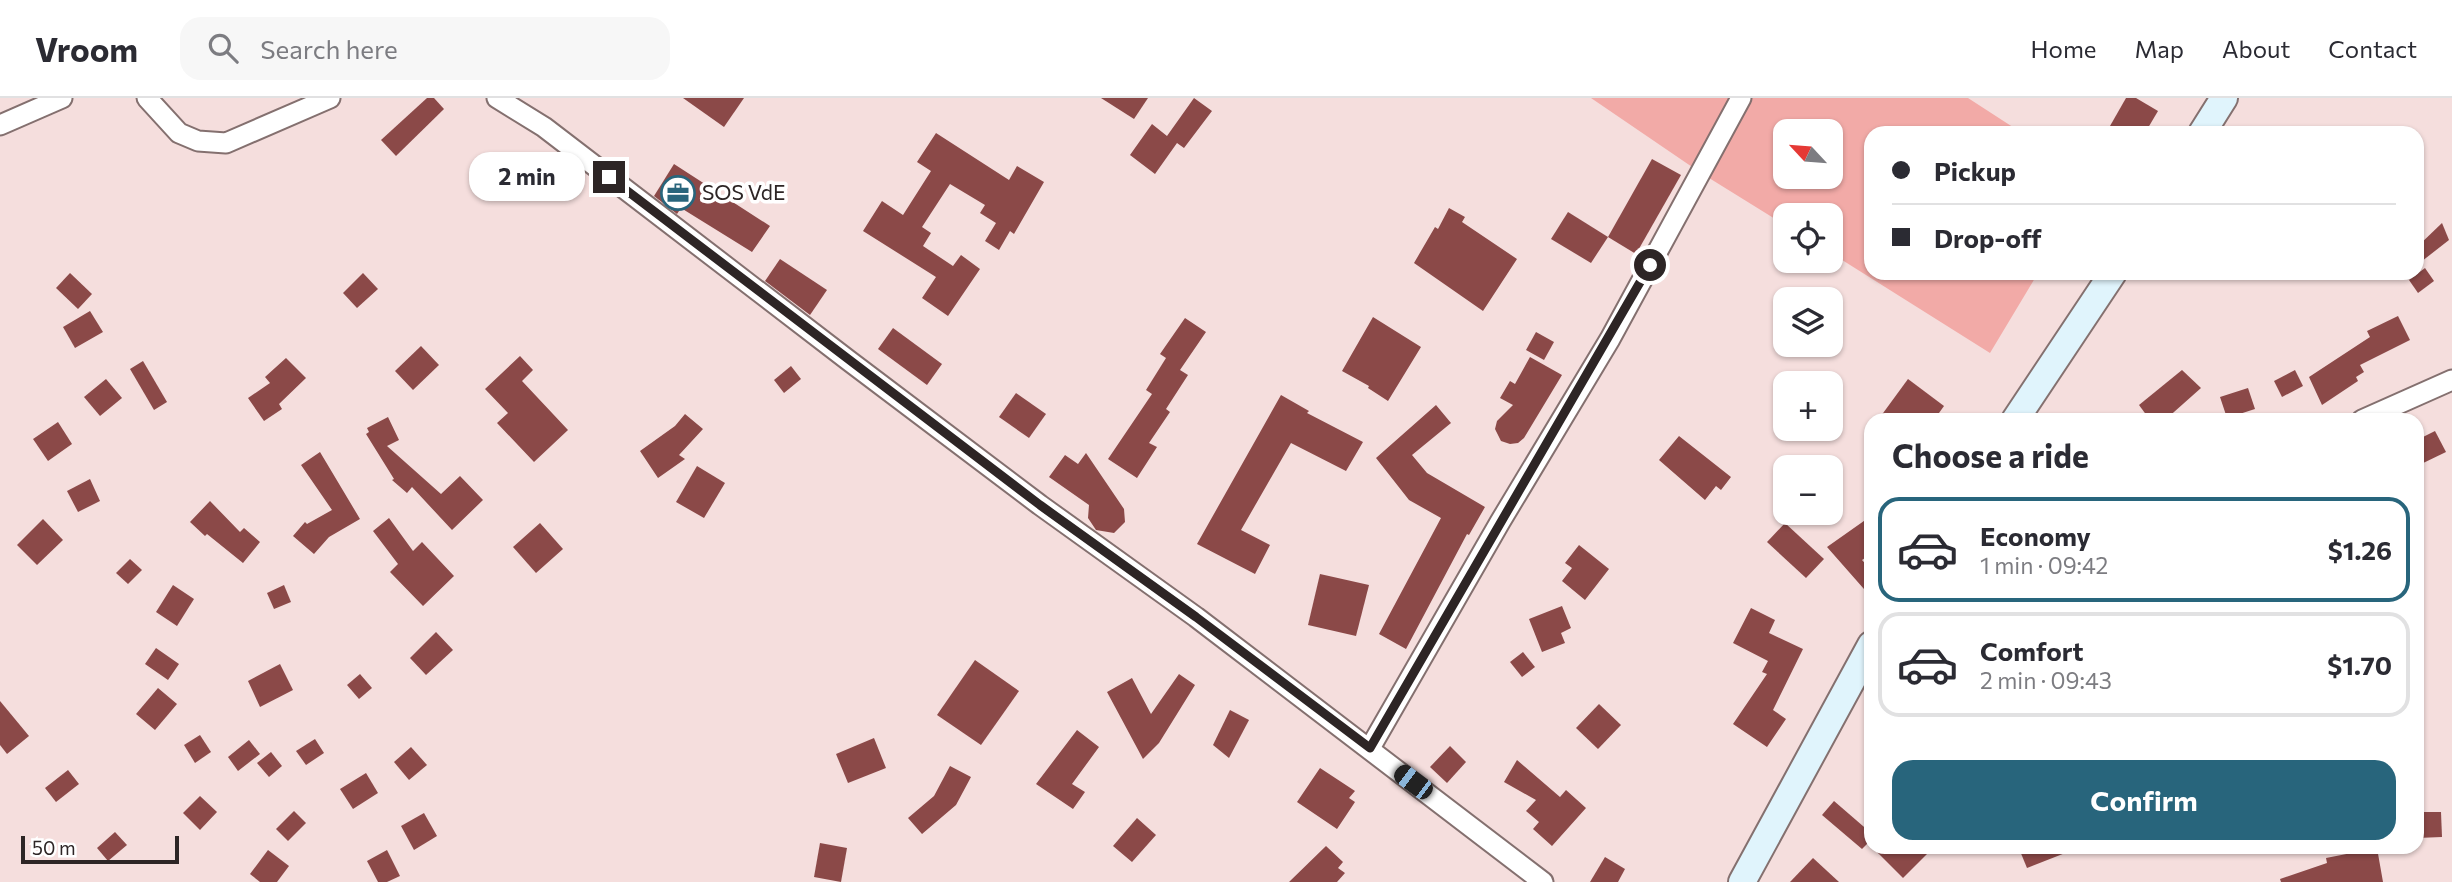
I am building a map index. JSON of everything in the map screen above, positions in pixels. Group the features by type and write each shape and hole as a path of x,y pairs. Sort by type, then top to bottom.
{"main road":[{"path":"2206,126 2224,98"},
{"path":"2020,413 2108,280"},
{"path":"1742,882 1864,658"}],"street":[{"path":"0,125 62,98"},
{"path":"147,98 179,133 198,141 226,143 330,98"},
{"path":"497,98 544,127 1008,481 1196,617 1543,882"},
{"path":"1370,748 1493,534 1610,339 1741,98"},
{"path":"2378,413 2452,380"}],"shaded area":[{"path":"1591,98 1968,98 2011,126 1864,126 1864,274 1843,261 1843,203 1773,203 1773,218 1701,173"},
{"path":"1874,280 2034,280 1990,353"}],"building":[{"path":"427,98 434,98 444,109 396,156 381,140"},
{"path":"683,98 744,98 724,127"},
{"path":"1101,98 1148,98 1134,119"},
{"path":"1194,98 1212,111 1184,148 1177,143 1155,174 1130,155 1152,124 1167,136"},
{"path":"2126,98 2136,98 2158,111 2149,126 2110,126"},
{"path":"936,133 1009,180 1017,166 1044,182 1014,234 1010,231 999,250 985,241 996,223 980,213 985,205 950,184 922,227 931,233 923,246 953,266 961,255 980,269 948,316 922,298 936,277 863,231 882,201 903,215 931,171 917,162"},
{"path":"1652,159 1681,175 1636,254 1608,237"},
{"path":"674,164 770,226 752,252 681,208 677,214 654,196"},
{"path":"1449,208 1465,217 1462,222 1517,259 1483,311 1414,263"},
{"path":"1568,212 1608,237 1591,263 1551,239"},
{"path":"2442,223 2449,240 2424,260 2424,240"},
{"path":"780,259 827,290 810,315 765,281"},
{"path":"2424,269 2434,281 2418,293 2409,280 2424,280"},
{"path":"70,273 92,294 78,309 56,288"},
{"path":"363,273 378,289 357,308 343,293"},
{"path":"90,311 103,332 75,348 63,327"},
{"path":"2398,316 2410,340 2360,365 2364,372 2356,377 2358,381 2322,405 2309,377 2370,337 2367,331"},
{"path":"1373,317 1421,347 1388,401 1368,388 1369,386 1342,371"},
{"path":"1185,318 1206,332 1180,370 1188,375 1166,409 1170,412 1149,443 1157,447 1137,478 1108,459 1152,394 1146,390 1166,358 1160,354"},
{"path":"893,328 942,364 927,385 878,349"},
{"path":"1536,332 1554,342 1544,360 1526,350"},
{"path":"421,346 439,365 413,390 395,371"},
{"path":"520,356 533,370 522,381 568,430 534,462 497,423 508,413 485,389"},
{"path":"1530,357 1562,375 1524,438 1518,443 1510,444 1501,441 1495,429 1497,421 1513,405 1500,398 1510,381 1515,384"},
{"path":"286,358 306,378 279,404 282,409 264,421 248,398 270,383 265,377"},
{"path":"143,361 167,402 154,410 130,369"},
{"path":"791,366 801,379 784,393 774,380"},
{"path":"2182,370 2201,388 2173,413 2145,413 2139,405"},
{"path":"2295,370 2303,386 2282,397 2274,381"},
{"path":"106,379 122,398 100,416 84,397"},
{"path":"1908,379 1944,406 1939,413 1883,413"},
{"path":"2248,388 2255,409 2243,413 2225,413 2220,397"},
{"path":"1016,393 1046,414 1029,438 999,417"},
{"path":"1281,395 1309,411 1307,413 1363,442 1346,471 1291,443 1241,530 1270,545 1255,574 1197,544"},
{"path":"1436,405 1451,423 1412,455 1427,473 1485,507 1469,535 1467,534 1406,649 1379,634 1441,518 1409,500 1376,458"},
{"path":"685,414 703,429 679,455 685,459 658,478 640,451 675,426"},
{"path":"388,417 399,440 387,446 441,494 460,476 483,500 452,530 412,487 407,493 392,480 394,479 366,434 369,432 367,428"},
{"path":"58,422 72,444 48,461 33,439"},
{"path":"2435,431 2446,452 2424,463 2424,436"},
{"path":"1679,436 1731,477 1721,490 1716,486 1705,500 1659,460"},
{"path":"320,452 360,519 329,537 314,554 293,536 305,522 307,524 332,510 301,465"},
{"path":"1086,453 1124,509 1125,522 1114,533 1096,530 1088,518 1089,505 1049,477 1065,455 1078,464"},
{"path":"697,466 725,483 704,518 676,502"},
{"path":"90,479 100,501 78,512 67,491"},
{"path":"210,501 240,532 244,528 260,542 243,563 190,522"},
{"path":"389,518 413,551 422,542 454,576 423,606 390,572 398,564 373,531"},
{"path":"43,519 63,540 37,565 17,545"},
{"path":"1864,521 1864,589 1827,547"},
{"path":"540,523 563,549 536,573 513,547"},
{"path":"1783,525 1787,525 1824,559 1806,578 1767,542"},
{"path":"1579,545 1609,569 1585,600 1562,581 1572,568 1565,563"},
{"path":"130,559 142,570 128,584 116,573"},
{"path":"1320,574 1369,585 1356,636 1308,625"},
{"path":"173,585 194,599 177,626 156,612"},
{"path":"284,585 291,602 274,609 267,593"},
{"path":"1562,606 1571,628 1561,633 1565,643 1542,652 1529,619"},
{"path":"1751,608 1775,620 1769,633 1803,649 1773,710 1786,719 1767,747 1733,724 1767,674 1762,672 1768,661 1733,643"},
{"path":"436,632 453,650 426,675 410,658"},
{"path":"156,648 179,664 168,680 145,664"},
{"path":"1523,652 1535,667 1522,677 1510,662"},
{"path":"975,660 1019,691 981,745 937,715"},
{"path":"280,664 293,690 260,707 248,681"},
{"path":"360,674 372,688 359,699 347,685"},
{"path":"1179,674 1195,685 1159,743 1143,759 1107,692 1132,678 1151,714"},
{"path":"158,688 177,704 155,730 136,714"},
{"path":"0,701 29,736 7,754 0,745"},
{"path":"1599,704 1621,725 1598,749 1576,728"},
{"path":"1230,710 1249,720 1229,758 1213,745"},
{"path":"1077,730 1099,747 1072,784 1085,792 1073,809 1036,784"},
{"path":"200,735 211,752 195,763 184,745"},
{"path":"874,738 886,768 848,783 836,754"},
{"path":"315,739 324,753 306,765 296,751"},
{"path":"249,740 260,754 238,771 228,757"},
{"path":"1450,746 1466,762 1447,783 1430,767"},
{"path":"411,747 427,765 409,780 394,762"},
{"path":"271,752 282,766 269,777 257,763"},
{"path":"1517,760 1560,797 1566,790 1586,808 1552,846 1533,829 1539,822 1526,811 1536,800 1504,782"},
{"path":"950,766 971,777 956,805 922,834 908,818 934,796"},
{"path":"1320,768 1355,791 1349,798 1355,802 1337,829 1297,802"},
{"path":"68,770 79,784 56,802 45,788"},
{"path":"366,773 378,793 353,809 340,789"},
{"path":"200,796 217,812 200,830 183,813"},
{"path":"1834,801 1864,827 1864,847 1862,849 1822,815"},
{"path":"294,811 306,823 288,841 276,829"},
{"path":"2424,812 2441,812 2442,837 2424,838"},
{"path":"424,813 437,836 414,850 401,826"},
{"path":"1137,818 1156,835 1132,862 1113,846"},
{"path":"115,832 127,845 108,861 97,848"},
{"path":"820,843 847,848 841,882 814,877"},
{"path":"1326,846 1343,862 1338,868 1345,873 1337,882 1289,882"},
{"path":"268,850 289,866 277,882 260,882 250,874"},
{"path":"387,850 400,876 387,882 378,882 367,861"},
{"path":"1879,854 1927,854 1903,878"},
{"path":"2021,854 2063,854 2027,868"},
{"path":"2346,854 2378,854 2383,882 2281,882 2280,879 2327,863 2326,858"},
{"path":"1605,857 1625,869 1618,882 1590,882"},
{"path":"1813,858 1839,882 1790,882"}],"place":[{"name":"SOS VdE","path":"678,193"}],"route":[{"path":"609,177 1040,505 1196,617 1370,748 1500,522 1610,339 1650,265"}]}
